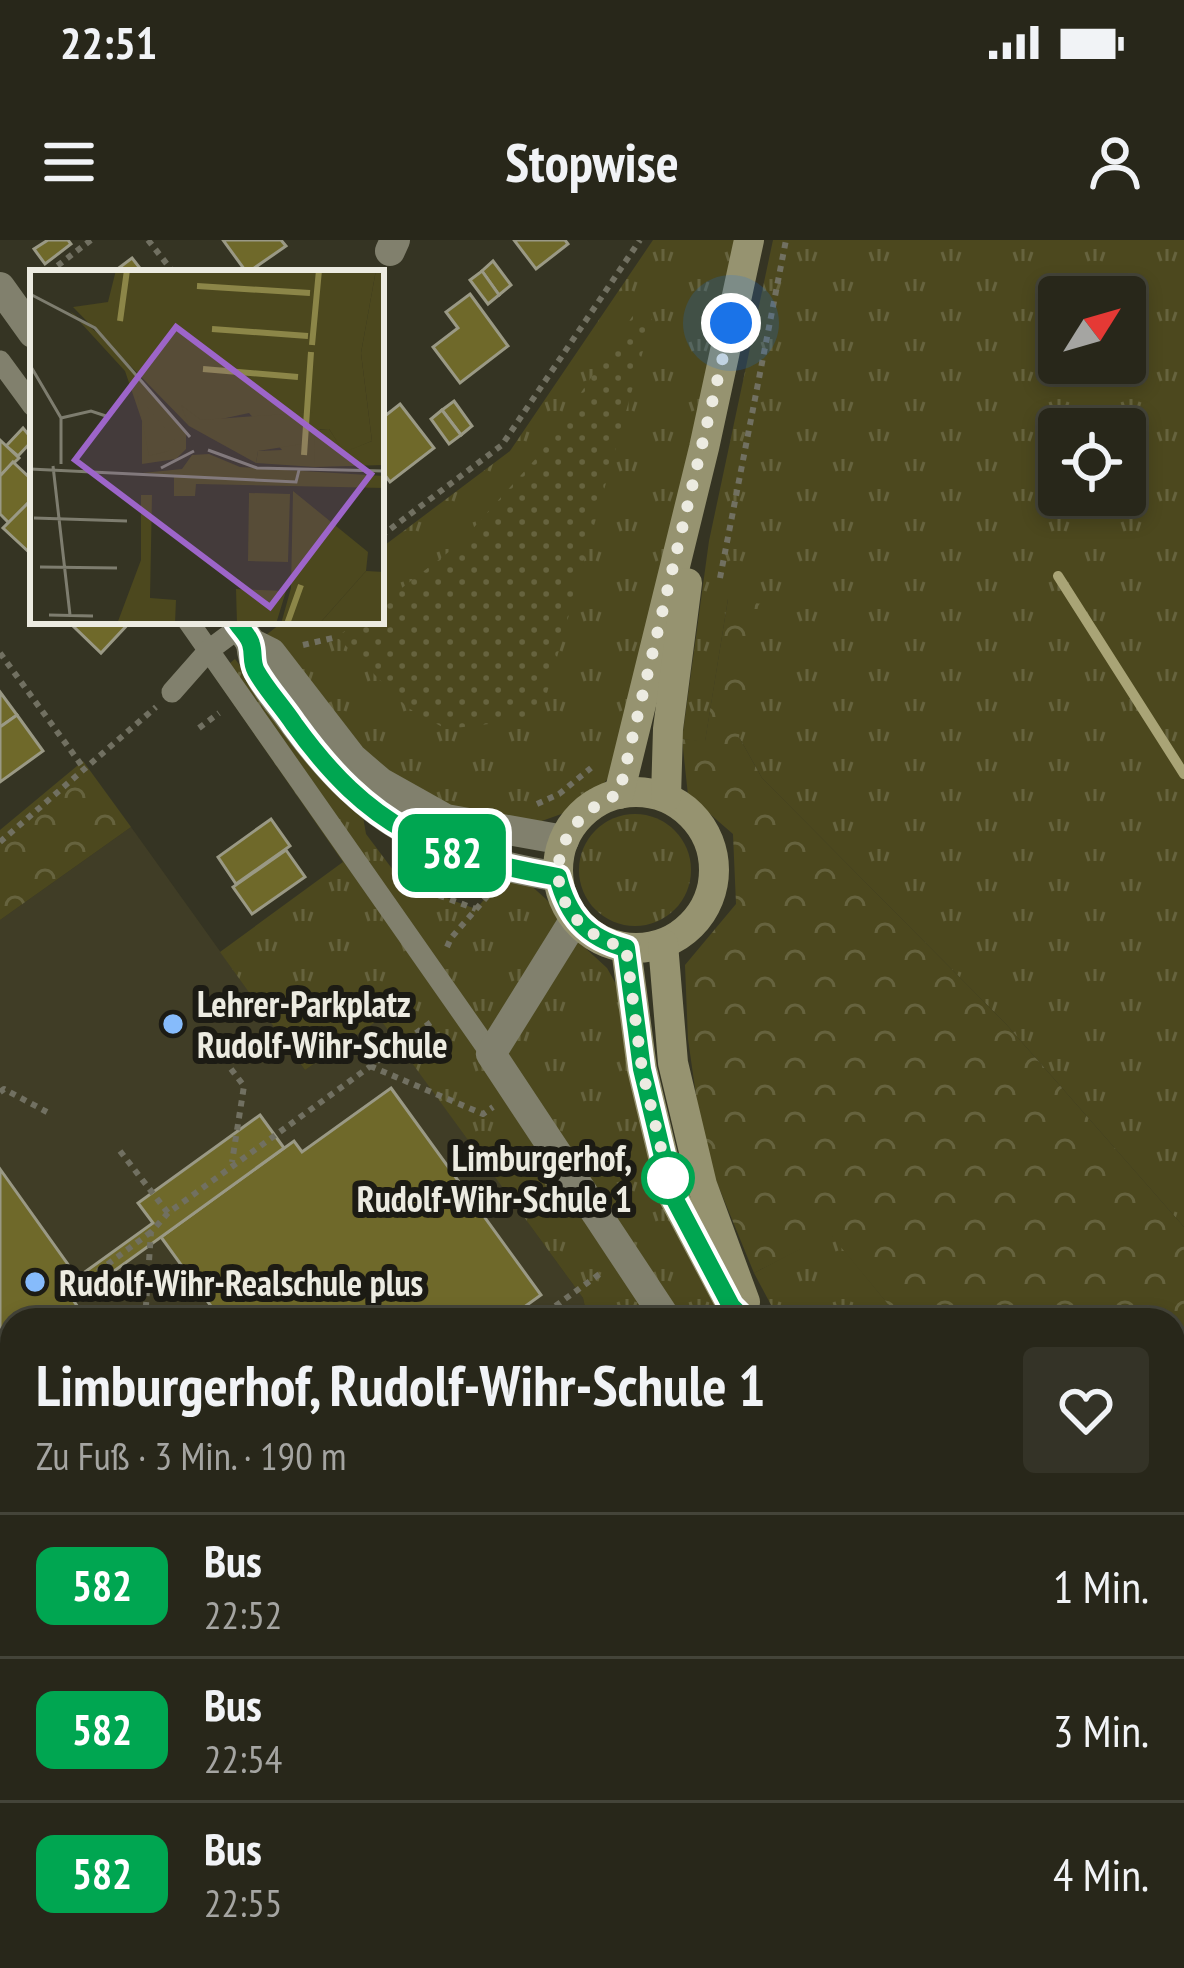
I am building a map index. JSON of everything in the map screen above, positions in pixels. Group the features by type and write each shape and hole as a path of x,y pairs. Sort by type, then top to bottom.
{"main road":[{"path":"619,794 704,448 749,240"},
{"path":"666,797 668,729 704,448"},
{"path":"619,794 666,797 701,827 711,849 714,872 700,916 663,944 626,948 589,933 563,899 558,877 564,840 577,819 596,803 619,794"},
{"path":"663,944 673,1064 702,1185 743,1308"},
{"path":"626,948 642,1069 672,1194 733,1308"}],"street":[{"path":"0,286 30,329"},
{"path":"242,630 271,653 352,758 414,803 473,826 564,840"},
{"path":"242,630 253,667 311,747 361,800 429,844 500,867 558,877"},
{"path":"575,919 491,1054 659,1308"}],"lane":[{"path":"0,361 30,402"},
{"path":"190,624 491,1054"},
{"path":"172,692 209,650 242,630"}],"path":[{"path":"52,270 91,240"},
{"path":"148,240 172,270"},
{"path":"384,534 502,445 640,240"},
{"path":"300,645 337,637"},
{"path":"0,653 85,770"},
{"path":"0,842 130,729"},
{"path":"436,976 451,938 496,886 500,867"},
{"path":"402,882 476,909"},
{"path":"69,1293 232,1165 457,1004"},
{"path":"370,1066 483,1114 516,1091"},
{"path":"232,1069 244,1085 232,1165"},
{"path":"0,1092 4,1089 47,1112"},
{"path":"120,1151 168,1213"},
{"path":"146,1308 151,1232"},
{"path":"553,1308 626,1255"}],"shaded area":[{"name":"Rudolf-Wihr-Realschule plus","path":"131,827 305,1070 380,1018 583,1298 585,1308 0,1308 0,920"}],"green space":[{"path":"653,240 738,240 615,770 599,789 567,812 536,823 436,805 370,764 266,635 280,624 384,624 384,546 510,451"},
{"path":"773,240 1184,240 1184,1227 1006,1024 762,778 739,737 728,599 705,742 682,739 709,541"},
{"path":"634,314 652,319 540,718 446,729 408,708 337,637 354,624 384,624 384,602 459,544 539,455"},
{"path":"728,599 762,604 739,737 762,778 1006,1024 1184,1227 1184,1308 891,1308 830,1234 754,1273 704,1151 688,1039 685,965 736,904 733,834 688,795 682,739 705,741"},
{"path":"235,659 318,769 363,817 366,834 402,882 476,909 496,886 498,874 527,882 607,968 621,993 721,1308 585,1308 583,1298 380,1019 305,1070 220,952 343,862 214,676"},
{"path":"83,761 131,827 0,920 0,830"},
{"path":"635,814 656,818 675,830 687,849 691,870 687,891 675,910 656,922 635,926 614,922 595,910 583,891 579,870 583,849 595,830 614,818"},
{"path":"830,1233 891,1308 773,1308 754,1273"}],"building":[{"path":"48,240 71,244 45,264 34,249"},
{"path":"223,240 281,240 286,246 251,270 245,270"},
{"path":"514,240 565,240 568,244 536,269"},
{"path":"132,258 141,270 116,270"},
{"path":"493,261 511,285 499,295 482,271"},
{"path":"482,271 499,295 488,304 470,280"},
{"path":"470,294 508,346 460,383 433,347 458,328 446,312"},
{"path":"454,401 472,426 461,435 442,410"},
{"path":"400,404 434,448 390,482 384,474 384,417"},
{"path":"442,410 461,435 449,444 431,419"},
{"path":"23,428 30,436 18,456 6,446"},
{"path":"0,440 19,458 0,476"},
{"path":"13,462 30,478 30,501 9,523 0,514 0,476"},
{"path":"30,501 30,553 3,528"},
{"path":"74,624 128,624 101,653"},
{"path":"0,692 17,715 0,727"},
{"path":"17,715 43,751 0,782 0,727"},
{"path":"271,819 290,846 236,884 218,857"},
{"path":"286,850 305,877 252,914 233,887"},
{"path":"391,1088 541,1295 523,1308 212,1308 161,1237 294,1141 302,1152"},
{"path":"260,1115 284,1148 74,1300 64,1287 153,1223 138,1203"},
{"name":"Rudolf-Wihr-Realschule plus","path":"0,1169 77,1277 64,1287 79,1308 0,1308"}],"waterway":[{"path":"1058,576 1184,774"}],"bus line":[{"name":"582","path":"238,624 251,643 253,667 311,747 361,800 393,824 467,859 558,877 563,899 575,919 589,933 626,948 642,1069 672,1194 733,1308"}],"place":[{"name":"Lehrer-Parkplatz Rudolf-Wihr-Schule","path":"173,1024"},
{"name":"Limburgerhof, Rudolf-Wihr-Schule 1","path":"668,1178"},
{"name":"Rudolf-Wihr-Realschule plus","path":"35,1282"}],"route":[{"path":"668,1178 672,1194 642,1069 626,948 589,933 575,919 563,899 559,858 577,819 596,803 619,794 731,323"}]}
